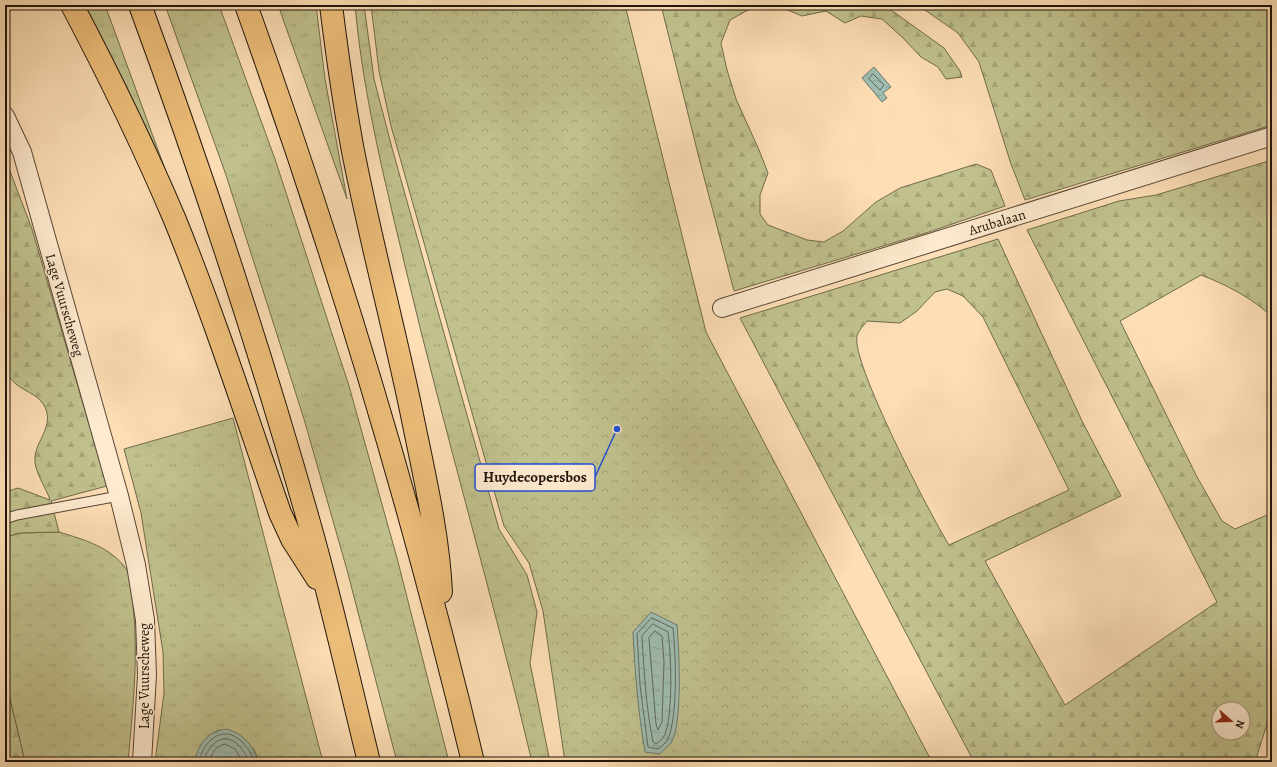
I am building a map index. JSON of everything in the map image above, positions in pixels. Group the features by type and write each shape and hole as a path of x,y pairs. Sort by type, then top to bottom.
{"highway":[{"path":"72,5 117,91 175,221 226,354 285,528 327,594"},
{"path":"140,5 179,111 249,325 308,520 369,762"},
{"path":"246,5 280,98 338,276 444,639 473,762"},
{"path":"331,5 343,97 353,153 402,363 433,520 441,582 444,639"}],"street":[{"name":"Lage Vuurscheweg","path":"5,116 22,152 136,565 145,620 147,675 142,762"},
{"name":"Arubalaan","path":"722,308 1272,136"}],"lane":[{"path":"5,519 17,515 118,496"}],"green space":[{"path":"84,5 105,5 165,169"},
{"path":"165,5 219,5 276,162 349,386 397,558 449,762 397,762 347,570 304,419 226,175"},
{"path":"278,5 316,5 325,79 347,199"},
{"path":"355,5 364,5 374,79 499,529 527,575 537,612 530,663 550,762 532,762 421,331 390,204 363,72"},
{"path":"371,5 625,5 706,332 932,762 565,762 543,611 529,563 504,526 391,126 379,71"},
{"path":"661,5 757,5 730,20 721,43 736,99 768,173 760,195 760,214 768,225 807,240 824,242 843,231 876,202 900,188 976,164 991,170 1005,206 926,233 734,291"},
{"path":"759,5 887,5 891,10 944,48 960,71 962,77 946,79 938,67 921,57 882,19 861,16 845,23 826,11 802,16 783,8"},
{"path":"923,5 1272,5 1272,125 1025,200 1011,164 979,62 958,33 922,8"},
{"path":"5,158 32,229 107,486 51,501 59,532 20,533 5,537 5,492 18,488 50,500 38,473 35,462 36,451 46,427 47,414 45,407 41,401 12,380 5,366"},
{"path":"1272,160 1272,317 1257,304 1239,293 1201,275 1120,321 1196,475 1222,521 1235,529 1267,515 1272,521 1272,708 1255,762 974,762 740,318 998,239 1082,421 1121,496 985,561 1065,705 1217,602 1027,230 1119,201 1156,195","holes":["947,289 963,296 983,317 1069,490 949,545 910,473 879,406 866,376 858,352 857,336 867,321 900,323 917,311 935,292"]},
{"path":"233,418 323,762 259,762 254,749 219,730 209,735 198,752 194,762 155,762 164,693 163,652 141,513 124,449"},
{"path":"59,532 97,545 121,562 129,575 134,612 135,676 128,762 25,762 5,678 5,537 20,533"},
{"path":"5,678 25,762 5,762"}],"water":[{"path":"874,67 891,87 883,93 887,98 882,102 862,78"},
{"path":"651,612 677,625 678,636 679,704 675,734 671,743 660,754 645,752 639,707 633,632"},
{"path":"227,729 239,734 247,741 259,762 194,762 201,744 209,736 214,732"}],"place":[{"name":"Huydecopersbos","path":"617,429"}]}
